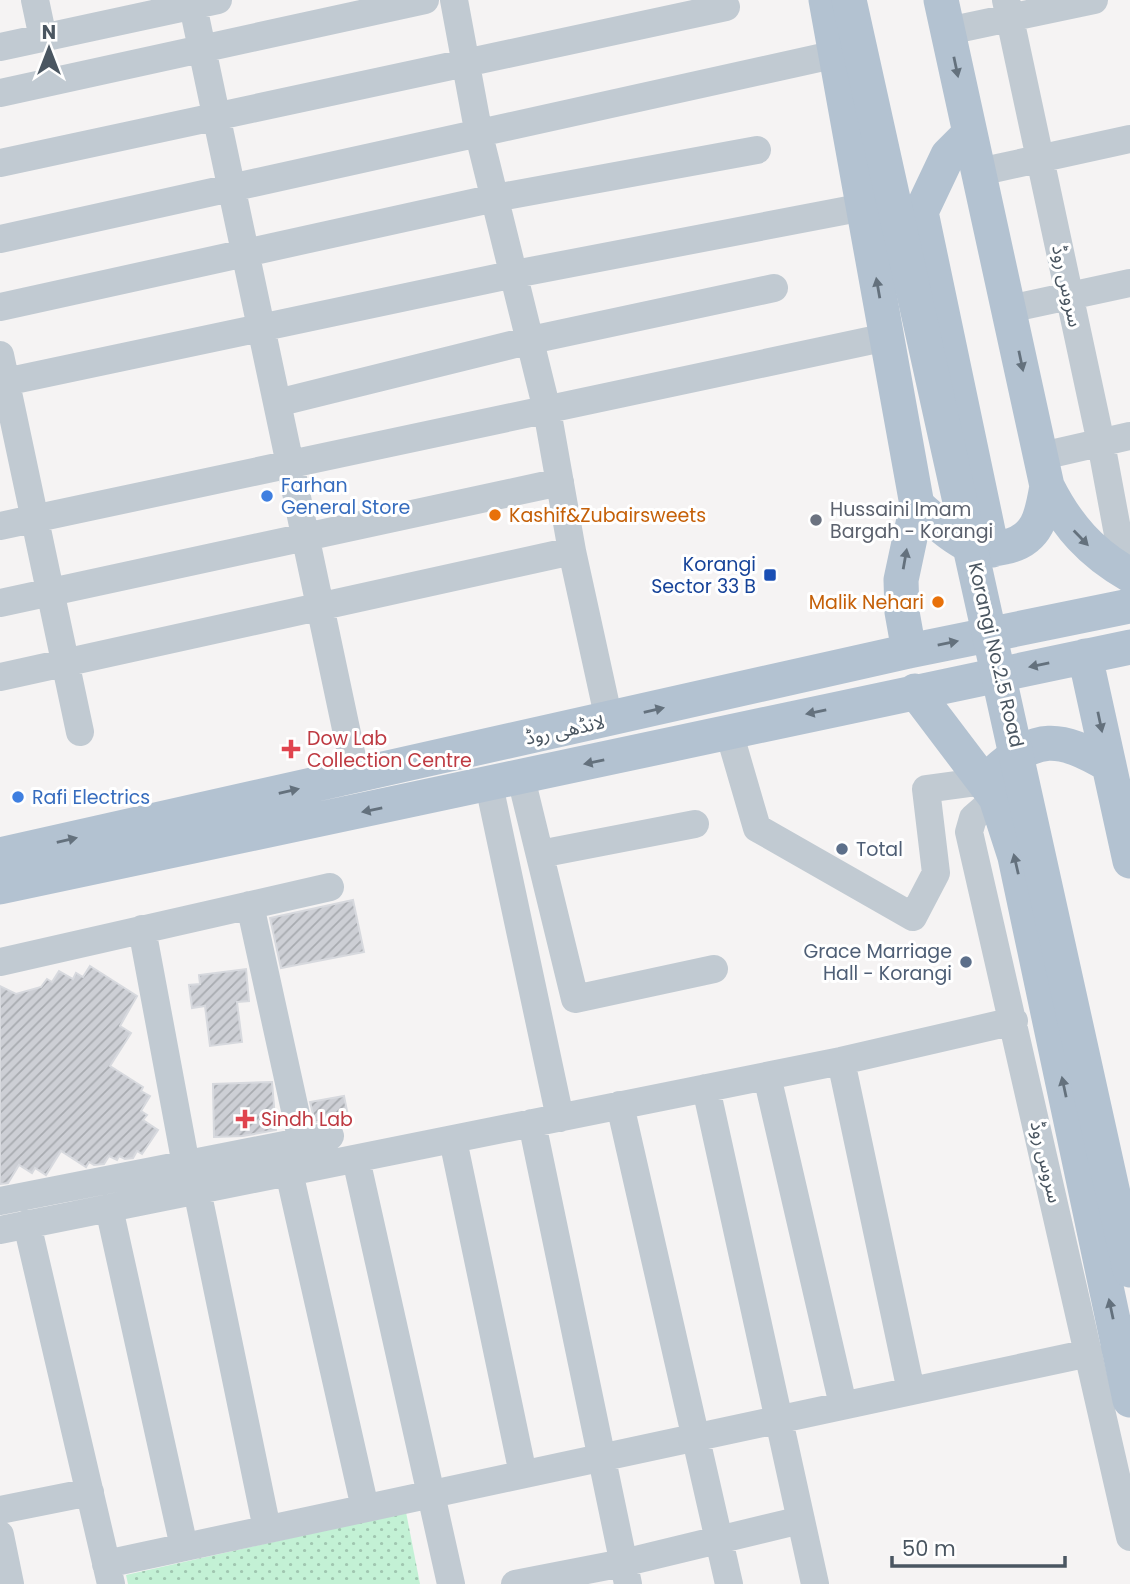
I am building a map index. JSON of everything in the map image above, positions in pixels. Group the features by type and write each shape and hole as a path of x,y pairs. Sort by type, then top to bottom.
{"main road":[{"path":"826,0 917,505 901,580 902,612 909,651"},
{"name":"Korangi No.2.5 Road","path":"849,0 1130,1270"},
{"path":"945,16 1044,471 1060,513 1078,537 1127,574"},
{"path":"970,133 948,155 921,212 992,550"},
{"path":"917,505 960,541 978,549 992,550 1018,545 1034,534 1042,517 1044,471"},
{"name":"لانڈھی روڈ","path":"0,855 909,651 1130,606"},
{"name":"لانڈھی روڈ","path":"0,887 505,781 915,691 1130,648"},
{"path":"1085,656 1130,861"},
{"path":"915,691 991,789 1015,857 1130,1400"},
{"path":"991,789 1012,756 1028,746 1047,742 1079,748 1109,765"}],"street":[{"path":"35,0 43,37"},
{"path":"0,93 425,0"},
{"path":"454,0 479,135 548,410 572,551 609,720"},
{"path":"945,16 1094,0"},
{"path":"0,47 185,4 202,49 356,776"},
{"path":"0,163 726,7"},
{"name":"سروس روڈ","path":"1008,9 1127,574"},
{"path":"0,239 837,54"},
{"path":"979,172 1130,139"},
{"path":"0,307 495,198 757,150"},
{"path":"80,732 34,519 10,454 2,374 261,328 515,274 864,206"},
{"path":"1009,309 1130,283"},
{"path":"277,403 531,340 774,288"},
{"path":"0,526 887,337"},
{"path":"1044,471 1101,443 1130,436"},
{"path":"0,603 560,482"},
{"path":"0,677 572,551"},
{"path":"729,732 757,828 913,917 936,873 926,789 991,789"},
{"path":"505,781 540,854 575,999 714,969"},
{"path":"505,781 561,1118"},
{"name":"سروس روڈ","path":"991,789 973,818 969,832 1130,1537"},
{"path":"540,854 695,824"},
{"path":"936,873 978,869"},
{"path":"0,962 330,887"},
{"path":"250,905 302,1142"},
{"path":"142,929 191,1177 267,1529"},
{"path":"0,1201 191,1177 289,1172 841,1061 1014,1021"},
{"path":"841,1061 911,1391"},
{"path":"767,1076 843,1405"},
{"path":"706,1088 815,1584"},
{"path":"620,1105 729,1584"},
{"path":"532,1124 625,1573"},
{"path":"330,1136 302,1142 191,1177 108,1208 13,1227 90,1492 109,1574 184,1547 1089,1353"},
{"path":"453,1140 523,1474"},
{"path":"356,1159 452,1584"},
{"path":"289,1172 365,1508"},
{"path":"108,1208 184,1547"},
{"path":"0,1510 90,1492"},
{"path":"515,1584 625,1573 720,1541 800,1520"},
{"path":"0,1535 10,1584"}],"green space":[{"path":"406,1512 420,1584 128,1584 126,1575"}],"building":[{"path":"353,900 364,952 281,968 270,918"},
{"path":"90,966 137,996 120,1026 131,1033 110,1066 143,1087 141,1091 150,1096 141,1111 147,1115 143,1120 158,1130 142,1154 137,1151 133,1158 125,1159 119,1156 117,1160 109,1156 104,1164 94,1165 89,1162 86,1167 61,1151 46,1175 35,1168 32,1173 19,1165 8,1183 0,1184 0,986 16,994 41,987 47,979 52,982 59,971 73,979 76,973 83,977"},
{"path":"246,969 249,1001 237,1002 242,1042 210,1046 205,1006 192,1008 189,985 200,984 199,975"},
{"path":"272,1082 276,1130 243,1136 214,1137 213,1084"},
{"path":"344,1096 349,1121 315,1122 310,1102"}],"place":[{"name":"Farhan General Store","path":"267,496"},
{"name":"Kashif&Zubairsweets","path":"495,515"},
{"name":"Hussaini Imam Bargah - Korangi","path":"816,520"},
{"name":"Korangi Sector 33 B","path":"770,575"},
{"name":"Malik Nehari","path":"938,602"},
{"name":"Dow Lab Collection Centre","path":"291,749"},
{"name":"Rafi Electrics","path":"18,797"},
{"name":"Total","path":"842,849"},
{"name":"Grace Marriage Hall - Korangi","path":"966,962"},
{"name":"Sindh Lab","path":"245,1119"}]}
